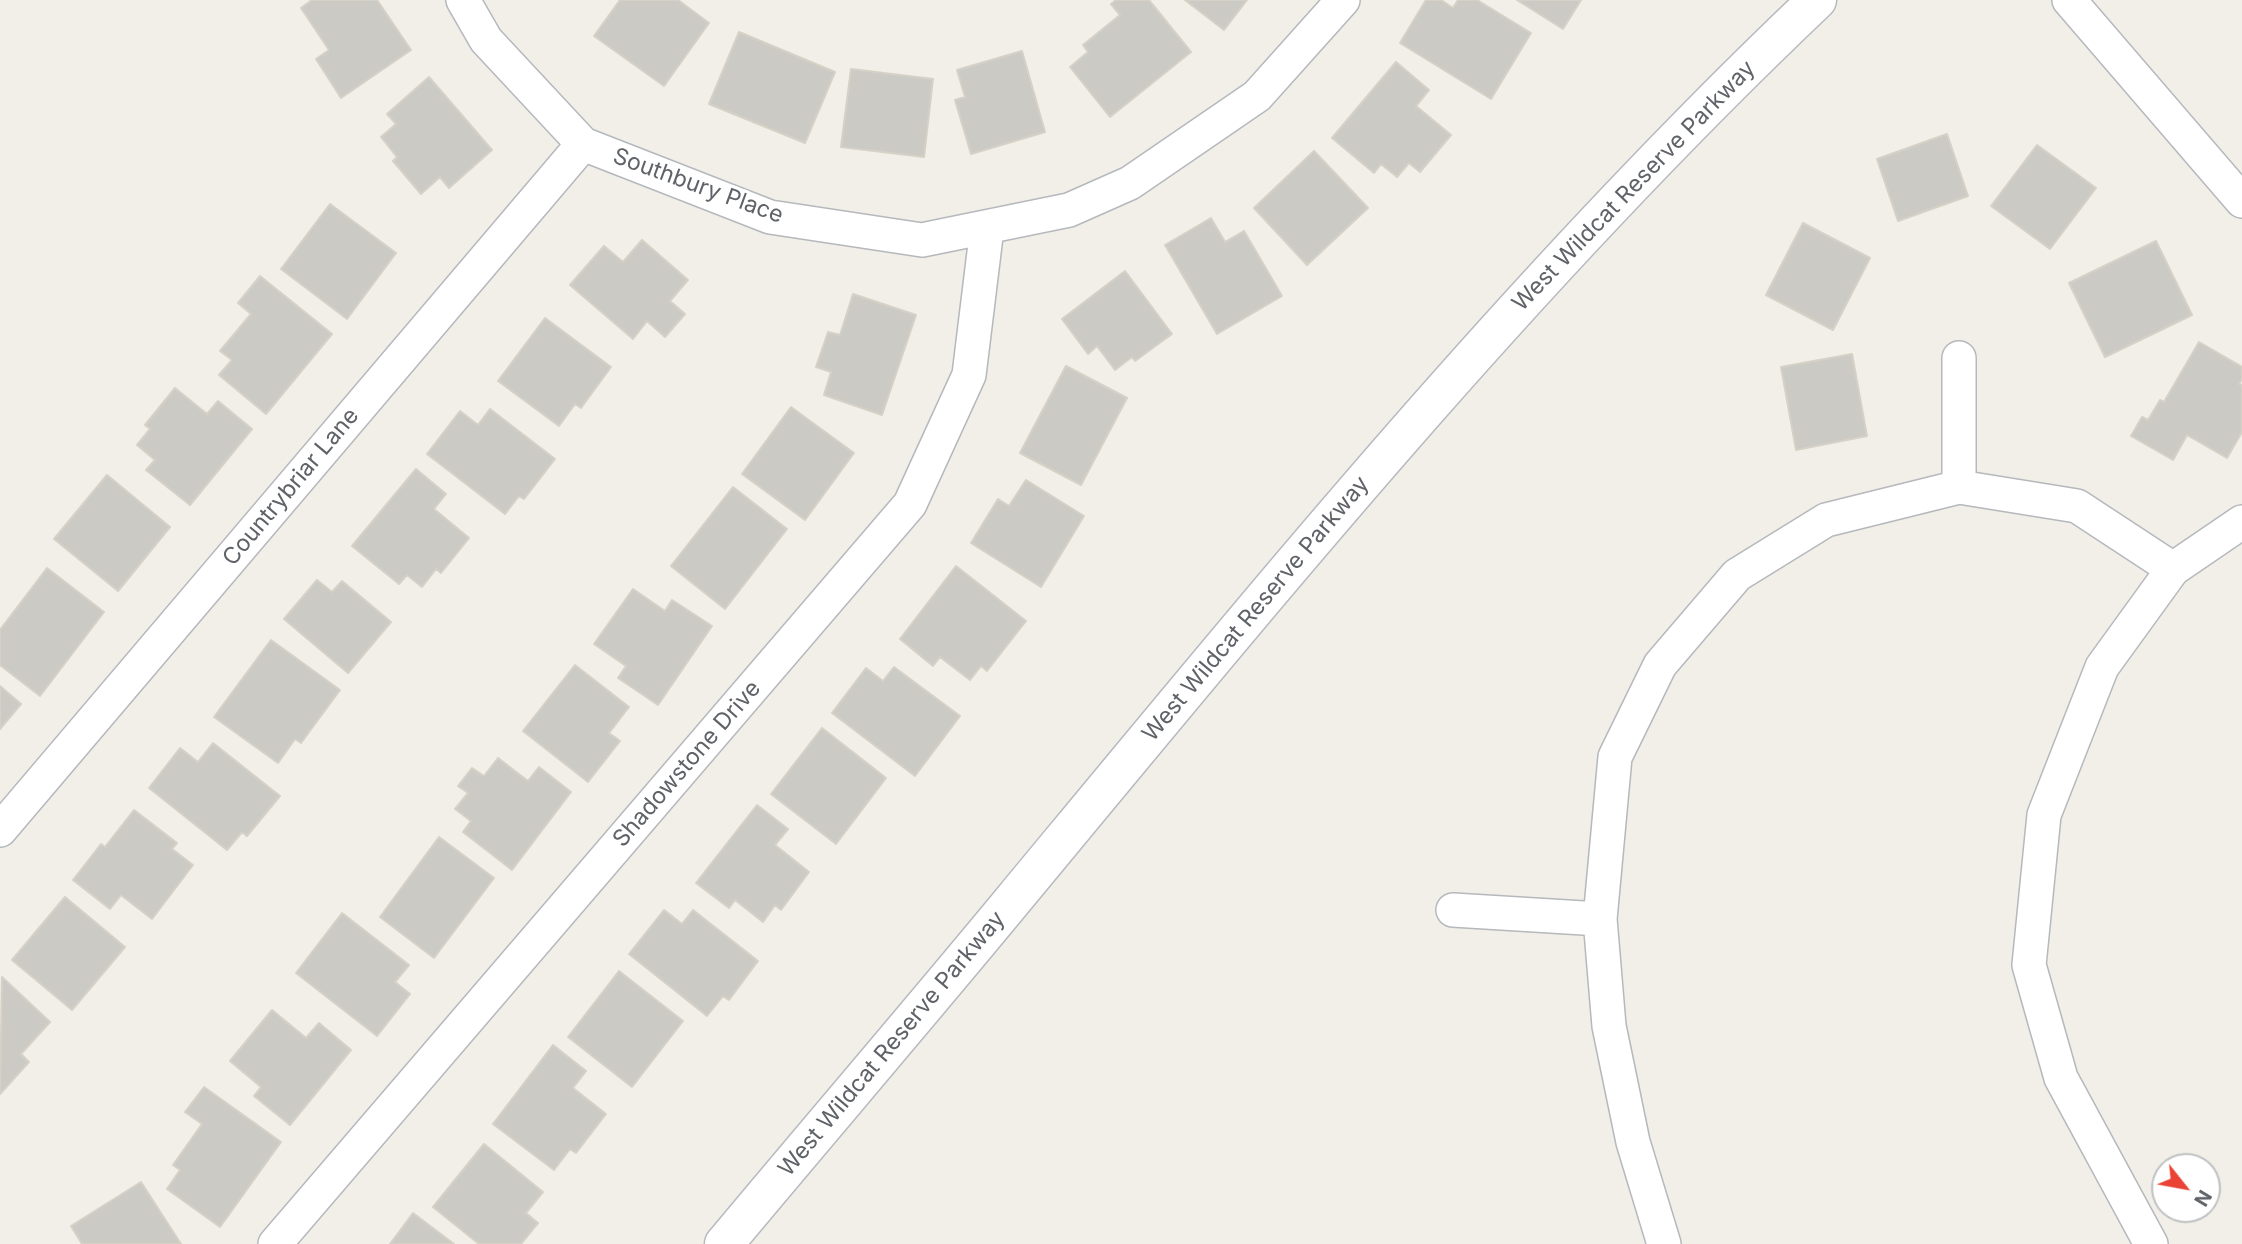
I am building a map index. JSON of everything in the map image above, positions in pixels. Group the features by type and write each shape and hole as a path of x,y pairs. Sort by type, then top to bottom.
{"main road":[{"name":"West Wildcat Reserve Parkway","path":"724,1244 1194,681 1457,373 1660,154 1817,0"}],"street":[{"name":"Southbury Place","path":"463,0 486,40 583,144 770,217 922,240 1069,210 1130,183 1257,96 1343,0"},
{"path":"2069,0 2242,201"},
{"name":"Countrybriar Lane","path":"0,830 583,144"},
{"name":"Shadowstone Drive","path":"275,1244 910,504 969,375 987,228"},
{"path":"1959,358 1959,486"},
{"path":"1664,1244 1633,1142 1609,1026 1600,919 1615,757 1660,666 1737,575 1826,520 1959,486 2077,506 2173,569"},
{"path":"2151,1244 2061,1078 2029,965 2043,815 2102,667 2173,569 2242,522"},
{"path":"1453,910 1600,919"}],"building":[{"path":"312,0 377,0 411,50 341,98 316,59 329,50 301,8"},
{"path":"620,0 678,0 709,23 664,86 594,36"},
{"path":"1116,0 1149,0 1191,52 1110,117 1070,67 1088,52 1083,45 1120,15 1111,4"},
{"path":"1185,0 1247,0 1224,30"},
{"path":"1426,0 1441,0 1453,8 1458,0 1477,0 1531,33 1491,99 1400,43"},
{"path":"1517,0 1581,0 1563,29"},
{"path":"739,32 835,72 805,143 709,104"},
{"path":"1022,51 1045,132 971,154 955,100 965,97 957,70"},
{"path":"1396,62 1429,90 1416,106 1451,135 1420,172 1409,163 1397,177 1381,164 1374,173 1332,138"},
{"path":"851,69 933,79 924,157 841,147"},
{"path":"429,77 492,150 449,188 440,177 421,194 393,161 397,157 381,137 396,124 387,114"},
{"path":"1947,134 1968,196 1898,221 1877,159"},
{"path":"2037,145 2096,188 2050,249 1991,206"},
{"path":"1314,151 1368,208 1307,265 1254,208"},
{"path":"330,204 396,253 347,319 281,269"},
{"path":"1211,218 1225,242 1244,231 1282,296 1217,334 1165,245"},
{"path":"1803,223 1870,258 1833,330 1766,295"},
{"path":"642,240 688,280 670,301 685,314 665,337 647,321 633,339 570,285 604,246 623,262"},
{"path":"2156,241 2192,315 2105,357 2069,283"},
{"path":"1125,271 1172,334 1135,361 1132,357 1115,370 1097,346 1088,354 1062,319"},
{"path":"260,276 332,334 266,414 219,375 232,360 220,351 251,314 238,303"},
{"path":"853,294 916,315 882,415 824,395 831,372 816,367 828,332 840,335"},
{"path":"545,318 611,367 581,408 575,404 559,426 498,381"},
{"path":"2199,342 2242,367 2239,384 2242,385 2242,432 2227,458 2187,435 2173,460 2131,436 2142,417 2148,420 2160,400 2164,402"},
{"path":"1852,354 1867,436 1796,450 1781,367"},
{"path":"1066,366 1127,398 1081,485 1020,453"},
{"path":"175,388 207,414 218,401 252,429 190,505 146,470 155,460 137,445 150,429 145,425"},
{"path":"791,407 854,453 805,520 742,474"},
{"path":"490,409 555,459 524,499 519,496 505,514 427,454 460,411 478,425"},
{"path":"416,469 446,494 434,509 469,538 441,573 436,569 422,587 407,575 399,584 352,546"},
{"path":"107,475 170,527 118,591 54,539"},
{"path":"1026,480 1084,516 1041,587 971,543 998,499 1009,506"},
{"path":"733,487 787,529 725,609 671,566"},
{"path":"956,566 1026,621 987,671 981,666 970,680 940,657 933,666 900,639"},
{"path":"47,568 104,612 40,696 0,665 0,630"},
{"path":"317,580 332,592 342,581 391,622 348,673 284,619"},
{"path":"633,589 665,611 672,600 712,626 658,705 618,678 626,666 594,644"},
{"path":"271,640 340,690 301,743 295,739 278,763 214,717"},
{"path":"575,665 629,707 609,733 620,741 588,782 523,731"},
{"path":"894,667 960,716 915,776 832,713 866,668 883,681"},
{"path":"0,686 21,704 0,729"},
{"path":"822,728 886,778 836,844 771,794"},
{"path":"213,743 280,796 247,836 242,832 227,850 149,788 180,748 198,762"},
{"path":"498,758 528,781 539,767 571,792 512,870 463,832 471,821 455,809 468,793 458,786 472,768 484,776"},
{"path":"757,805 788,829 775,845 809,872 781,910 775,905 763,922 735,900 729,908 696,883"},
{"path":"134,810 177,843 172,849 193,865 152,919 121,895 110,909 73,880 101,844 105,847"},
{"path":"439,837 494,878 434,958 380,917"},
{"path":"65,897 125,947 72,1010 12,960"},
{"path":"664,910 682,924 693,910 758,961 729,1000 723,996 707,1016 629,954"},
{"path":"342,913 409,965 395,982 410,994 377,1036 296,973"},
{"path":"619,971 683,1021 632,1087 568,1037"},
{"path":"2,977 50,1022 21,1054 29,1062 0,1094"},
{"path":"272,1010 306,1038 319,1023 351,1050 290,1125 254,1096 261,1087 230,1061"},
{"path":"553,1045 586,1071 573,1088 606,1114 576,1153 570,1149 554,1170 493,1124"},
{"path":"204,1087 281,1142 220,1227 167,1189 180,1170 173,1165 202,1124 185,1112"},
{"path":"484,1144 543,1192 526,1213 538,1223 521,1244 479,1244 433,1207"},
{"path":"141,1182 181,1244 82,1244 71,1226"},
{"path":"413,1213 454,1244 390,1244"}]}
